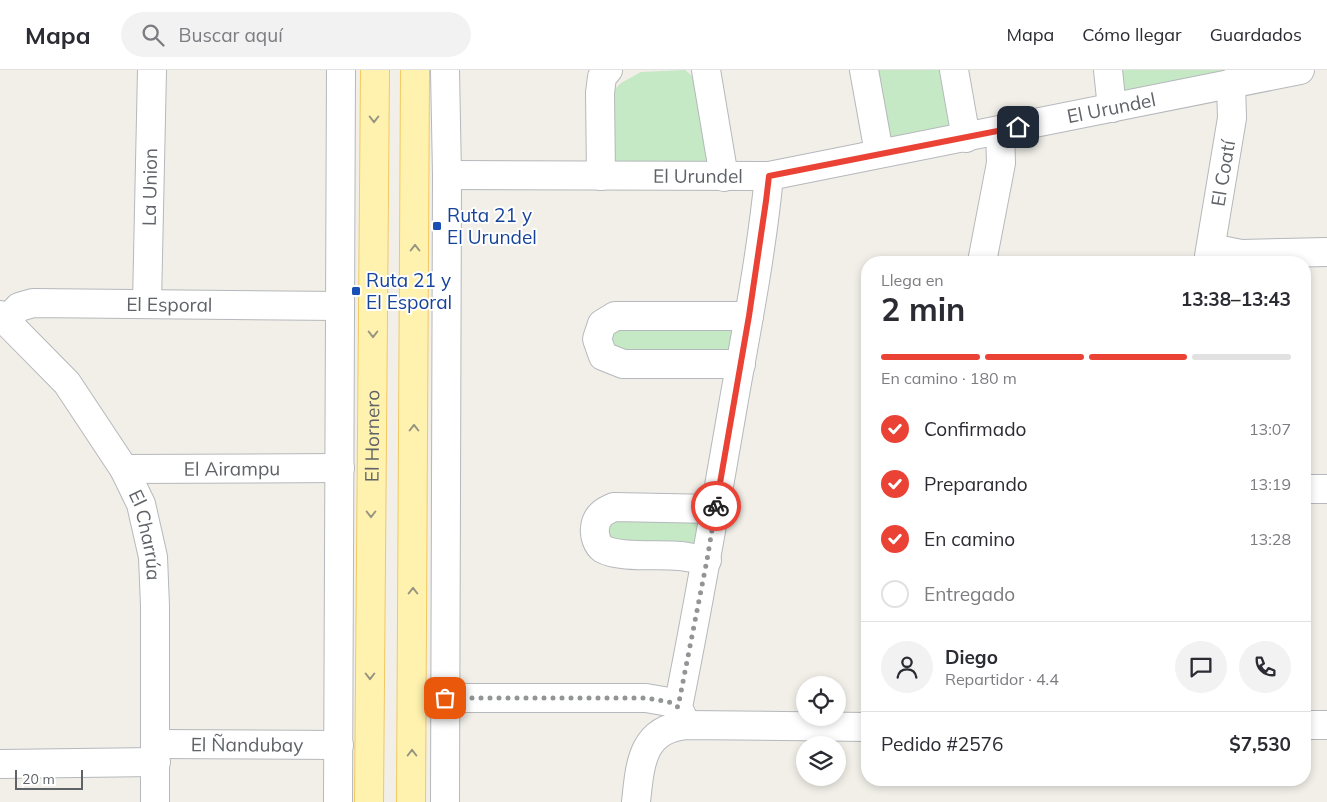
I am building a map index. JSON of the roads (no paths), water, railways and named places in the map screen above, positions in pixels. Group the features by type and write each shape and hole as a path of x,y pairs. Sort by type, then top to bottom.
{"main road":[{"name":"El Hornero","path":"369,802 374,70"},
{"path":"411,802 415,70"}],"street":[{"name":"La Union","path":"147,303 152,70"},
{"name":"El Hornero","path":"338,802 341,70"},
{"path":"444,802 447,175 445,70"},
{"path":"601,176 600,93 602,78 608,70"},
{"path":"706,70 724,177"},
{"path":"864,70 879,153"},
{"path":"954,70 966,138"},
{"path":"1108,70 1112,108"},
{"name":"El Urundel","path":"447,175 769,176 1112,108 1269,73 1300,70"},
{"name":"El Coatí","path":"1210,255 1232,118 1231,83"},
{"path":"983,256 1001,163 1000,130"},
{"path":"636,802 640,770 645,750 656,736 672,728 682,716 715,509 749,316 769,176"},
{"path":"1210,255 1327,252"},
{"name":"El Esporal","path":"3,318 19,308 33,303 340,306"},
{"path":"740,364 623,364 603,356 597,340 602,324 615,316 749,316"},
{"name":"El Charrúa","path":"3,318 67,383 124,469 141,504 153,557 155,606 155,802"},
{"name":"El Airampu","path":"124,469 340,468"},
{"path":"1311,489 1327,489"},
{"path":"707,560 680,556 616,553 603,549 598,543 594,532 596,521 604,511 614,506 715,509"},
{"path":"445,698 646,698 669,702 682,716 861,727"},
{"path":"1311,725 1327,725"},
{"name":"El Ñandubay","path":"0,764 156,753 339,746"}],"place":[{"name":"Ruta 21 y El Urundel","path":"437,226"},
{"name":"Ruta 21 y El Esporal","path":"356,291"}]}
